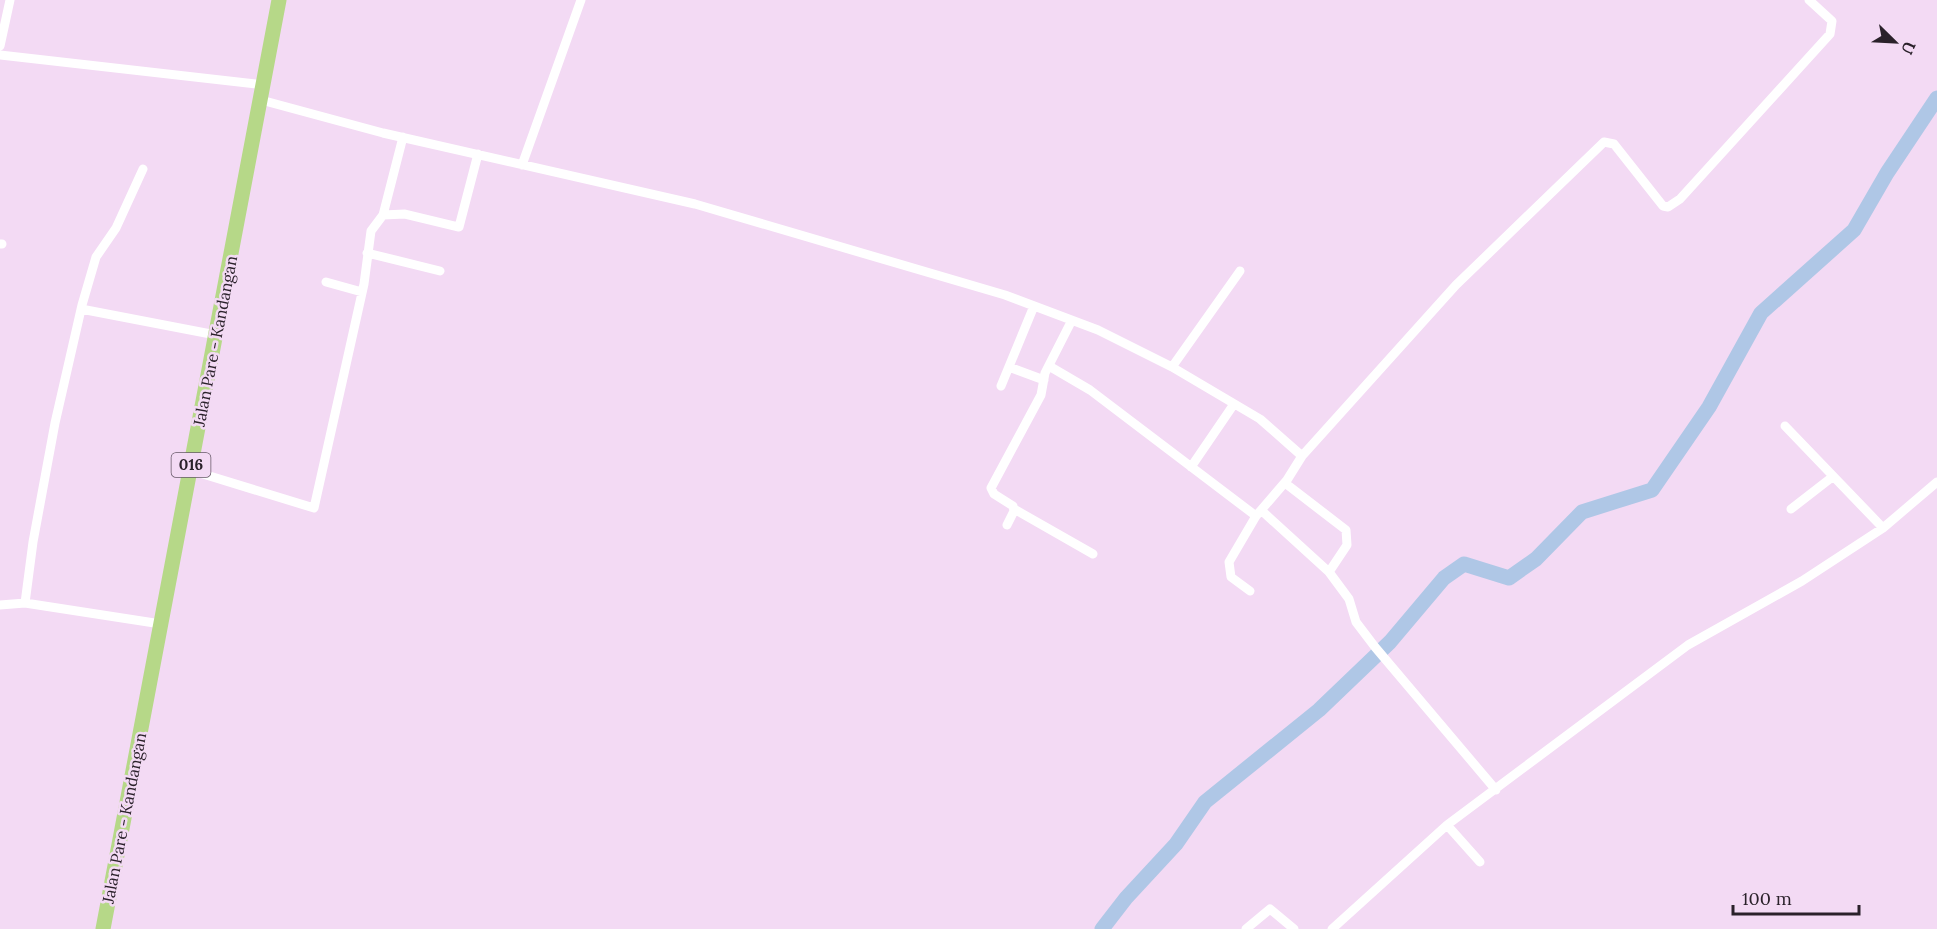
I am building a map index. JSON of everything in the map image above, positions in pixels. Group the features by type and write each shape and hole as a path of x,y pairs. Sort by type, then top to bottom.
{"main road":[{"name":"Jalan Pare - Kandangan","path":"103,929 279,0"}],"street":[{"path":"0,46 10,0"},
{"path":"522,165 581,0"},
{"path":"1250,591 1231,577 1229,562 1234,549 1285,483 1302,456 1456,285 1604,142 1614,144 1662,204 1668,207 1676,203 1725,153 1830,34 1832,21 1809,0"},
{"path":"0,55 262,93 404,137 695,204 841,245 1072,320 1172,367 1260,419 1302,456"},
{"path":"190,470 314,508 362,292 370,231 383,215 404,137"},
{"path":"383,215 405,214 459,227 478,154"},
{"path":"25,603 33,542 53,434 81,309 96,257 116,228 143,169"},
{"path":"367,253 440,271"},
{"path":"1172,367 1240,271"},
{"path":"326,282 362,292"},
{"path":"1000,386 1034,306"},
{"path":"81,309 216,335"},
{"path":"1072,320 1048,366 1041,395 991,488 992,493 1011,504 1014,509 1093,554"},
{"path":"1048,366 1090,390 1191,467 1259,514 1329,572 1349,599 1356,622 1375,647 1496,790"},
{"path":"1009,367 1044,380"},
{"path":"1191,467 1234,404"},
{"path":"1785,426 1882,528"},
{"path":"1791,509 1832,478"},
{"path":"1332,929 1447,825 1688,645 1802,581 1882,528 1937,482"},
{"path":"1285,483 1346,530 1347,545 1329,572"},
{"path":"1007,525 1014,509"},
{"path":"0,605 25,603 161,624"},
{"path":"1447,825 1479,862"},
{"path":"1246,929 1270,909 1294,929"}],"waterway":[{"path":"1102,929 1126,898 1176,844 1205,802 1319,710 1390,642 1444,578 1464,564 1509,578 1536,559 1582,512 1652,490 1709,407 1761,313 1854,230 1887,173 1937,98"}]}
